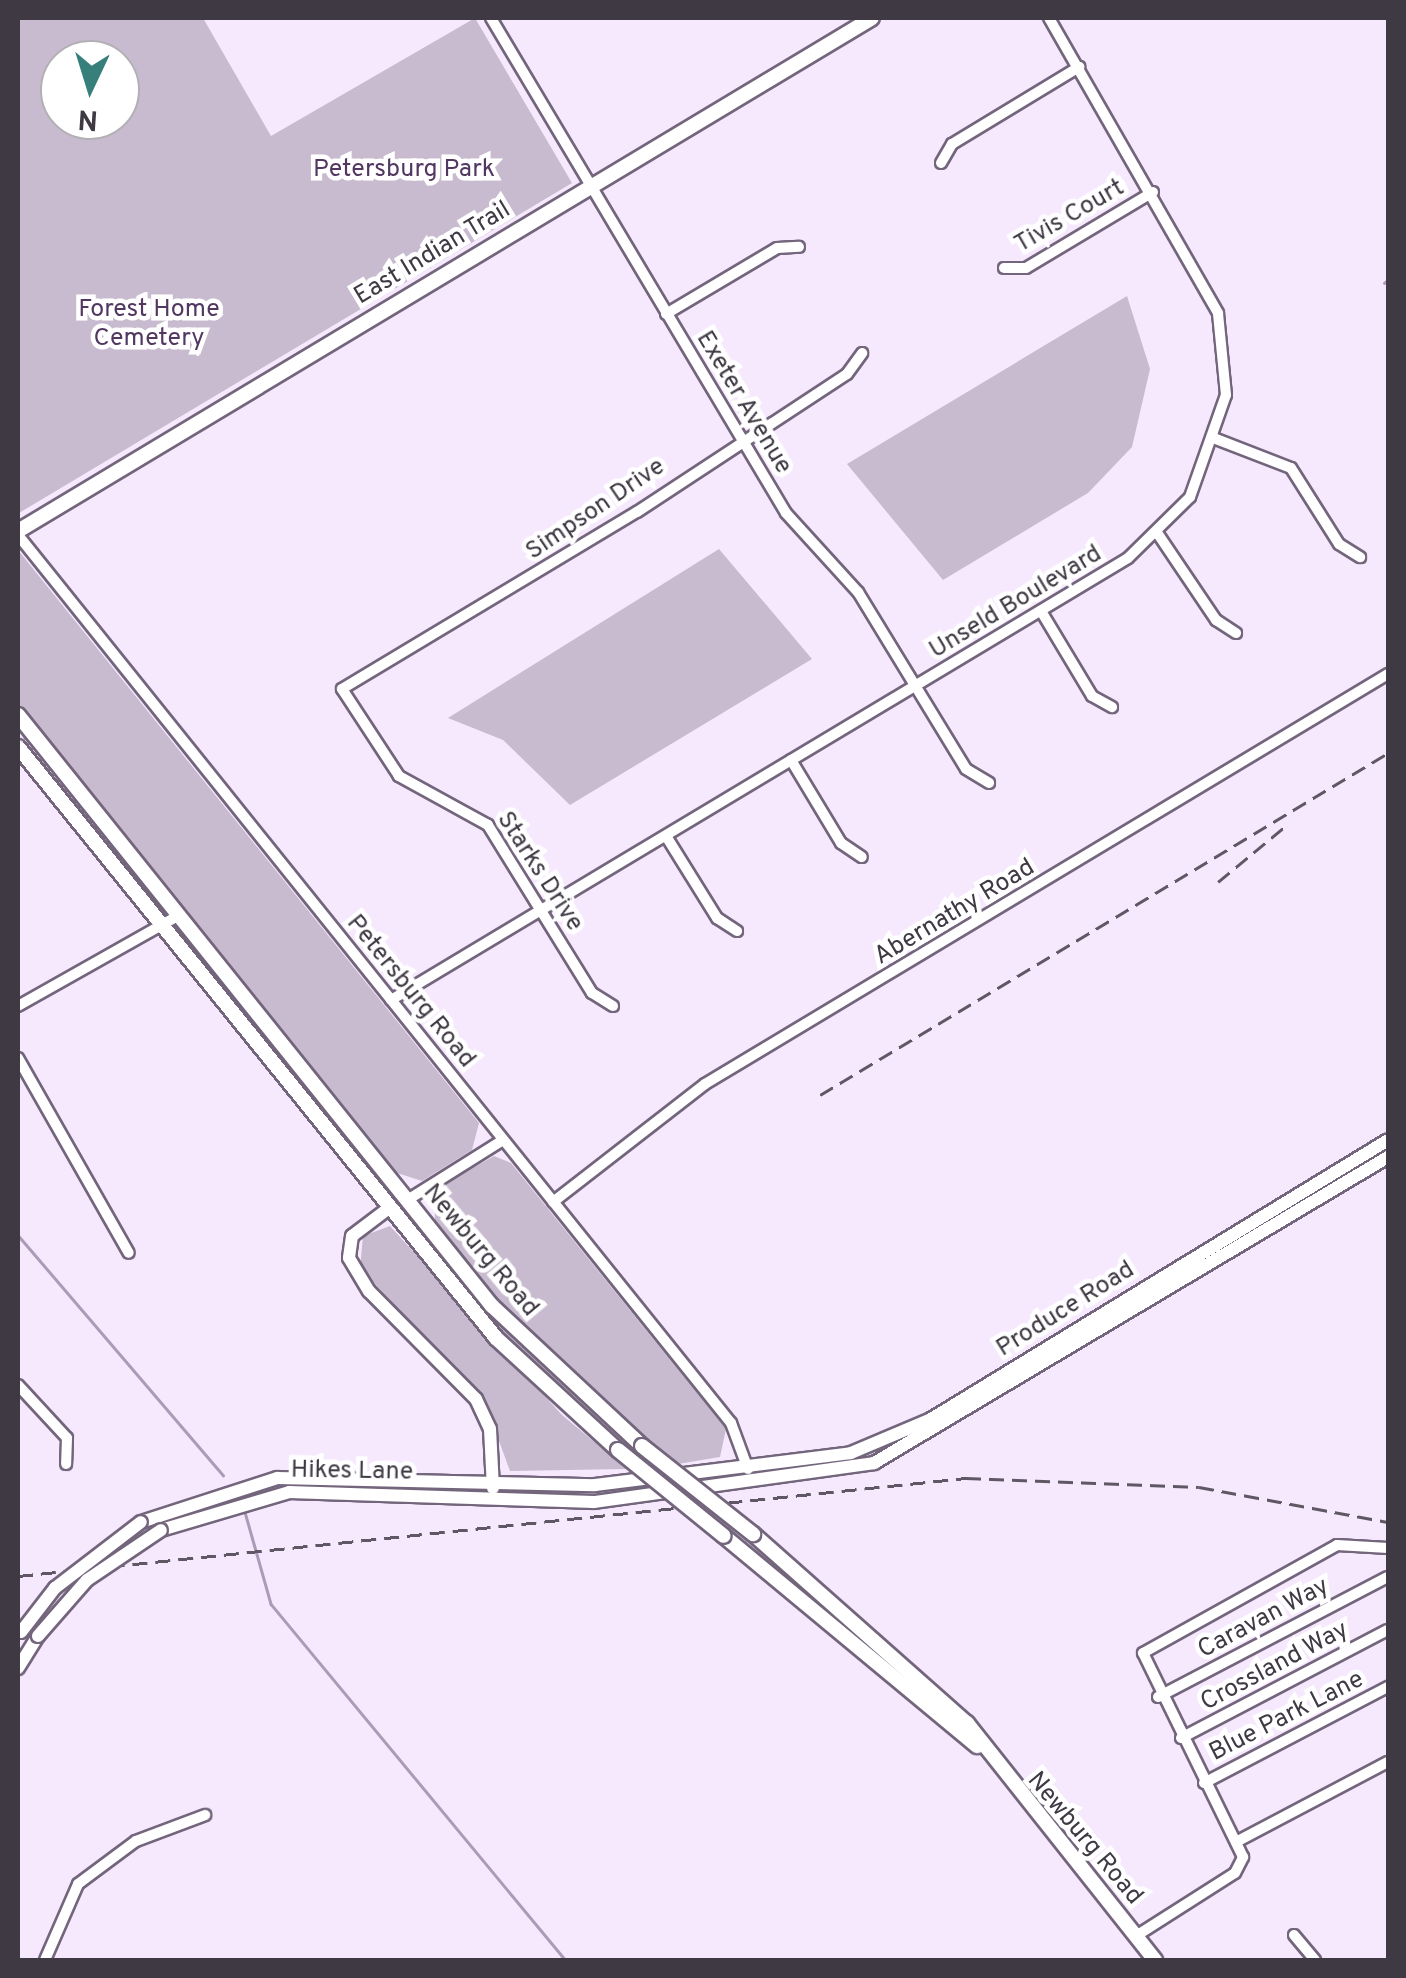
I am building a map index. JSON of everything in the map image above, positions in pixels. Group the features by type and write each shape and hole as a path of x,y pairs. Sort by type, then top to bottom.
{"main road":[{"name":"East Indian Trail","path":"18,533 872,18"},
{"name":"Newburg Road","path":"18,715 492,1306 642,1446 896,1652 967,1722 977,1746"},
{"name":"Newburg Road","path":"18,747 496,1338 618,1450 977,1746 1156,1960"}],"street":[{"name":"Exeter Avenue","path":"491,18 798,531 858,592 966,770 989,782"},
{"name":"Unseld Boulevard","path":"391,1000 1041,611 1158,534 1190,497 1216,439 1227,378 1218,313 1154,192 1049,18"},
{"path":"941,163 952,144 1079,67"},
{"name":"Tivis Court","path":"1004,268 1026,268 1154,192"},
{"path":"666,314 777,248 798,248"},
{"name":"Simpson Drive","path":"342,689 615,526 741,438 847,374 862,353"},
{"path":"1216,439 1290,468 1339,544 1360,558"},
{"name":"Petersburg Road","path":"18,533 731,1423 750,1484"},
{"path":"1158,534 1216,620 1236,632"},
{"path":"1041,611 1092,696 1112,707"},
{"name":"Abernathy Road","path":"553,1202 705,1084 1388,674"},
{"name":"Starks Drive","path":"342,689 399,776 488,825 592,993 613,1006"},
{"path":"791,760 841,843 862,857"},
{"path":"666,836 716,918 737,931"},
{"path":"18,1006 178,916"},
{"path":"18,1058 130,1253"},
{"path":"408,1200 504,1140"},
{"name":"Produce Road","path":"748,1469 897,1437 1388,1140"},
{"name":"Produce Road","path":"750,1484 907,1448 1388,1158"},
{"path":"389,1208 352,1236 349,1258 369,1291 476,1398 490,1429 494,1500"},
{"path":"18,1385 67,1438 66,1464"},
{"name":"Hikes Lane","path":"19,1634 68,1576 141,1522 277,1478 596,1485 748,1469"},
{"name":"Hikes Lane","path":"18,1668 38,1636 87,1580 160,1530 288,1492 594,1502 750,1484"},
{"path":"1136,1936 1240,1868 1236,1842 1142,1665 1149,1646 1337,1545 1388,1548"},
{"name":"Caravan Way","path":"1158,1697 1388,1576"},
{"name":"Crossland Way","path":"1181,1738 1388,1630"},
{"name":"Blue Park Lane","path":"1204,1782 1388,1687"},
{"path":"1236,1842 1388,1762"},
{"path":"44,1960 78,1884 146,1836 205,1815"},
{"path":"1294,1934 1314,1960"}],"green space":[{"name":"Petersburg Park","path":"18,18 203,18 271,136 475,18 572,183 19,513"},
{"path":"1127,296 1150,369 1132,447 1088,493 943,580 847,464"},
{"path":"719,549 812,659 570,805 503,740 448,718"},
{"path":"18,550 479,1123 472,1150 422,1181 394,1172 18,706"},
{"path":"494,1156 511,1163 726,1429 720,1457 678,1464 649,1442 523,1331 435,1224 434,1190"},
{"path":"420,1222 521,1345 632,1451 534,1369 413,1227"},
{"path":"390,1226 562,1415 627,1469 510,1471 484,1400 360,1268 363,1236"}],"waterway":[{"path":"1384,283 1388,280"},
{"path":"18,1235 223,1475"},
{"path":"245,1512 271,1604 565,1960"}],"railway":[{"path":"820,1095 1388,753"},
{"path":"1218,882 1287,825"},
{"path":"18,1576 966,1478 1199,1487 1388,1522"}],"park label":[{"name":"Forest Home Cemetery","path":"149,326"}]}
